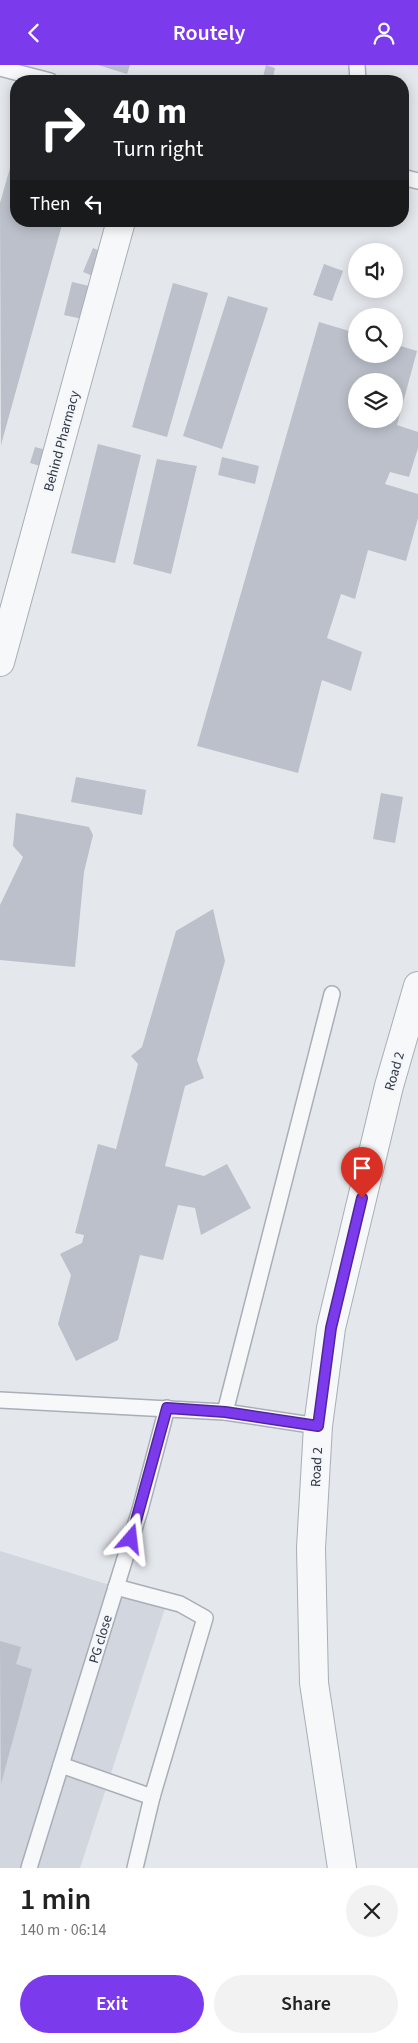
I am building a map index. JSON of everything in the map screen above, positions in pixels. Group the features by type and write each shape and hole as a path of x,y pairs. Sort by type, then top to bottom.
{"street":[{"name":"Behind Pharmacy","path":"0,662 119,227"},
{"name":"Road 2","path":"342,1868 314,1683 311,1548 318,1426 331,1328 389,1086 418,986"}],"lane":[{"path":"0,68 27,75"},
{"path":"225,1412 332,994"},
{"path":"0,1400 225,1412 318,1426"},
{"name":"PG close","path":"29,1868 140,1509 167,1408"},
{"path":"116,1587 180,1604 205,1618 152,1797 136,1868"},
{"path":"61,1765 152,1797"}],"shaded area":[{"path":"0,1551 116,1587 166,1605 80,1868 0,1868"}],"building":[{"path":"98,65 130,65 127,74"},
{"path":"266,65 275,68 273,75 264,75"},
{"path":"10,168 10,227 61,227 1,445 0,203"},
{"path":"93,248 110,255 100,279 83,272"},
{"path":"324,264 343,271 332,301 313,295"},
{"path":"72,282 94,287 87,320 64,315"},
{"path":"173,283 208,293 167,437 132,427"},
{"path":"228,296 268,308 222,449 183,436"},
{"path":"319,322 348,331 348,363 403,363 403,347 417,351 403,403 403,373 348,373 348,428 403,427 418,432 418,448 409,477 390,472 385,484 418,494 418,518 406,561 368,550 355,599 341,594 327,638 362,652 351,691 322,680 298,773 197,746"},
{"path":"98,444 141,455 115,563 71,553"},
{"path":"35,447 50,451 44,467 30,463"},
{"path":"222,457 259,466 255,484 218,475"},
{"path":"157,459 197,466 171,574 133,564"},
{"path":"76,777 146,790 142,815 71,802"},
{"path":"381,793 403,797 395,843 373,839"},
{"path":"16,813 89,827 93,835 84,872 75,967 0,960 0,905 23,857 13,846"},
{"path":"213,909 225,961 197,1060 204,1078 185,1086 165,1166 204,1176 227,1164 251,1208 201,1235 195,1208 178,1205 163,1260 140,1255 118,1340 76,1361 58,1324 71,1275 60,1254 82,1243 84,1235 75,1233 98,1144 116,1149 138,1064 131,1056 142,1047 176,931"},
{"path":"0,1641 21,1647 16,1664 32,1669 1,1784"}],"route":[{"path":"131,1539 167,1408 225,1412 318,1426 331,1328 362,1198"}]}
